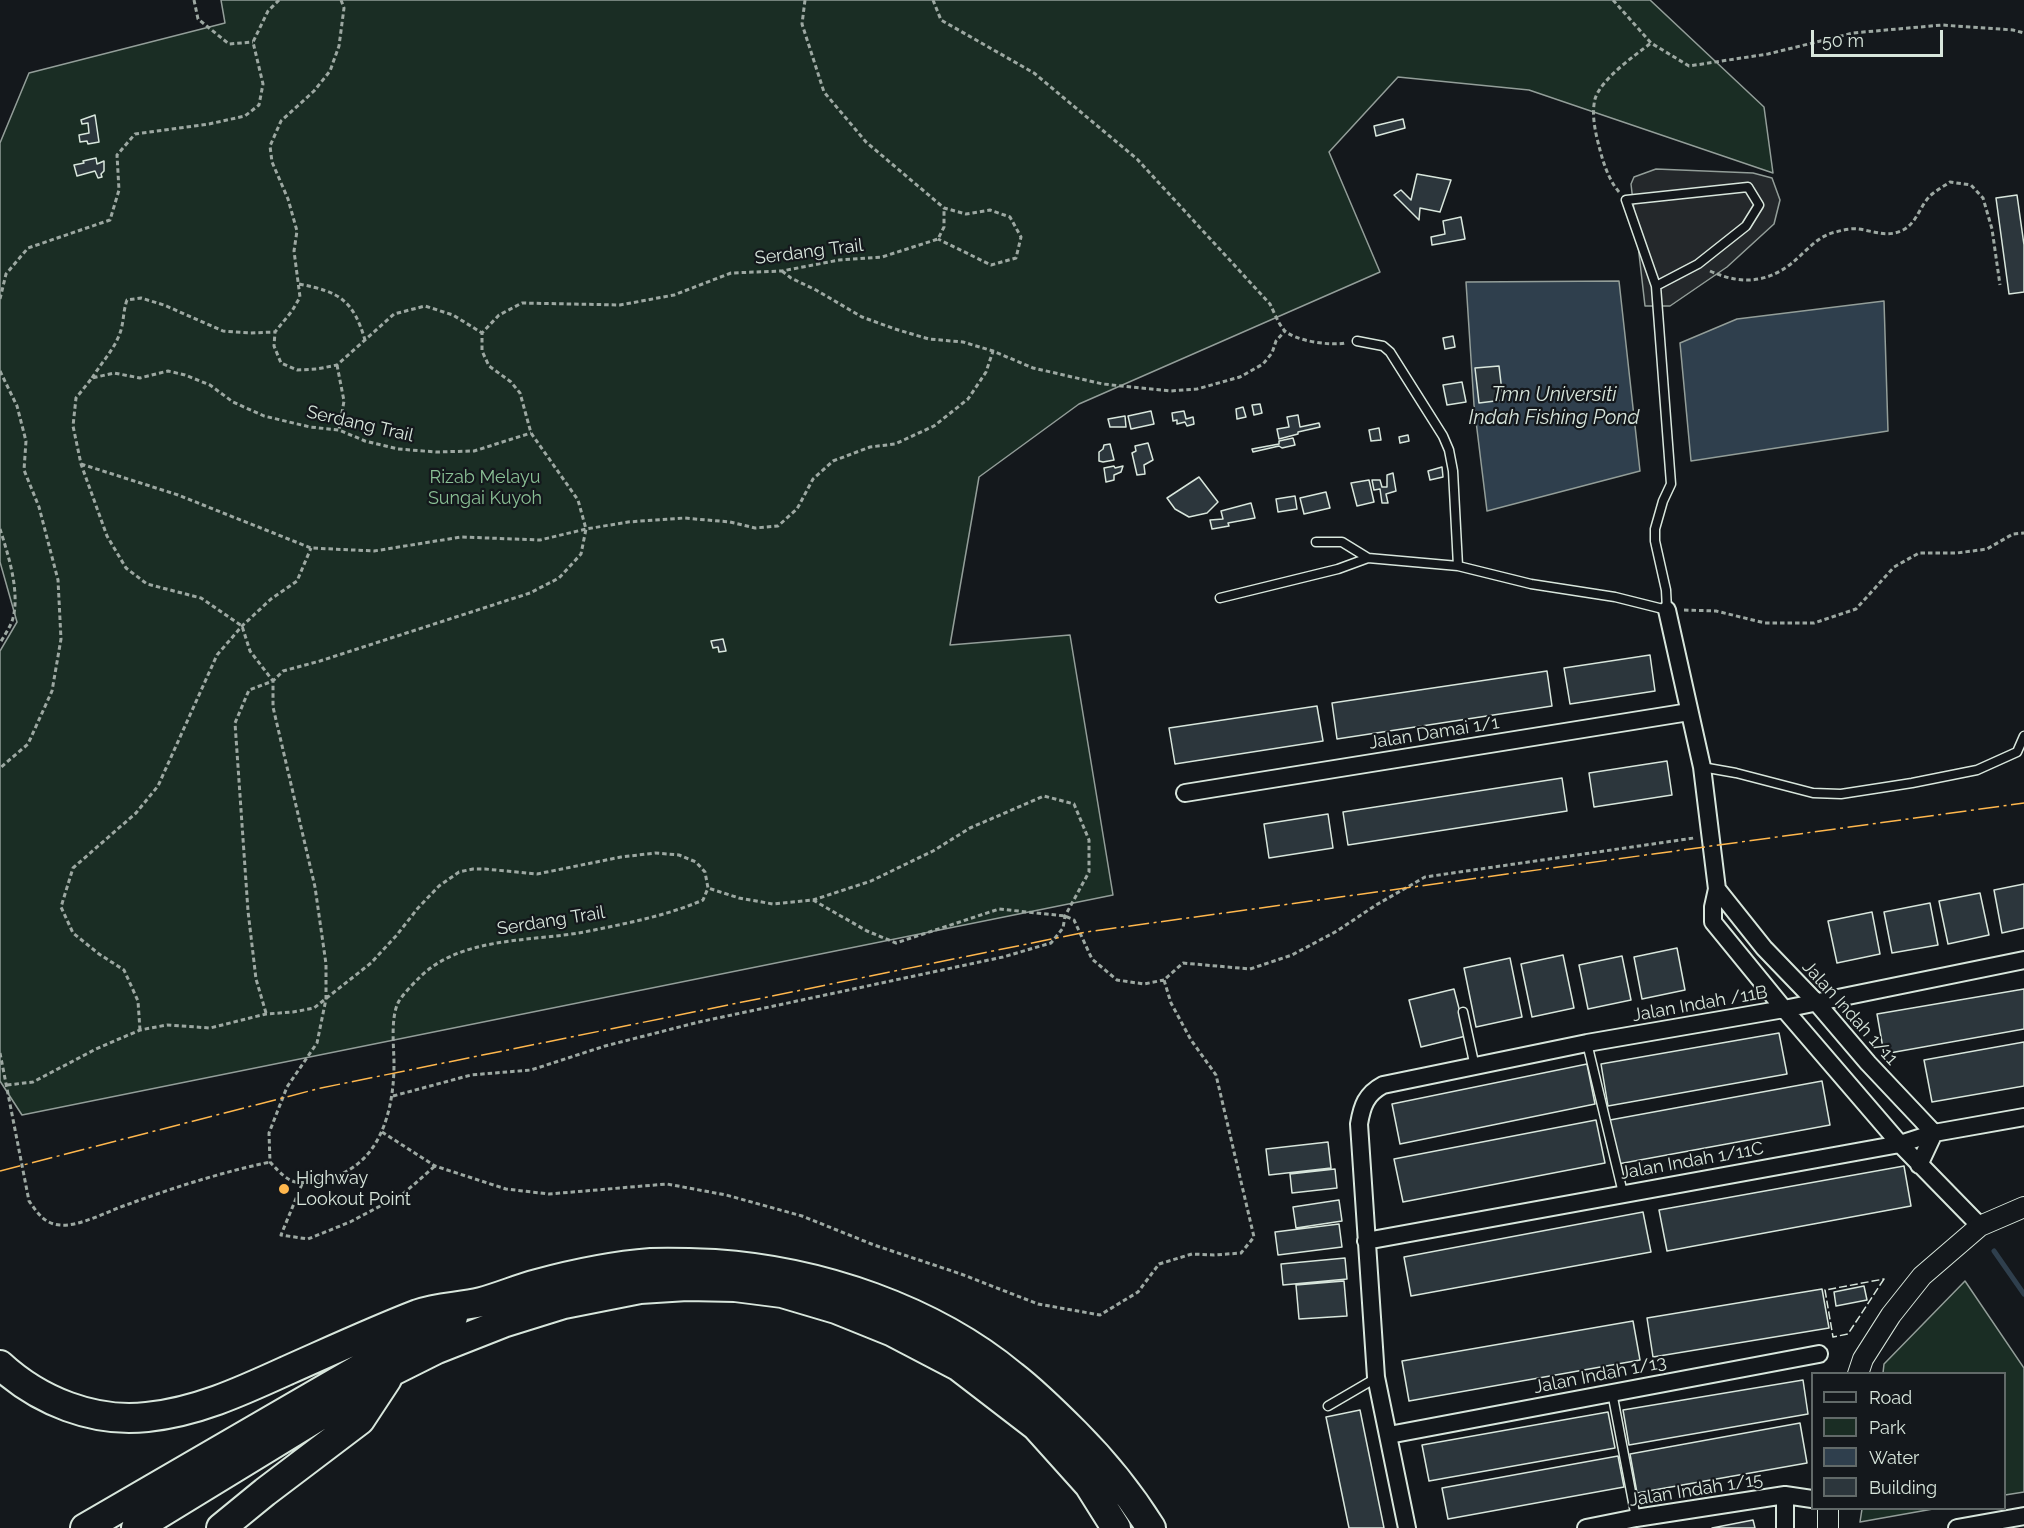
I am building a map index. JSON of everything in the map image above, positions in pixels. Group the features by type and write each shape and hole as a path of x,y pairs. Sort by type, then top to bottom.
{"highway":[{"path":"85,1528 390,1351 483,1302 534,1284 591,1271 653,1263 751,1266 799,1275 860,1293 910,1313 952,1335 1011,1374 1051,1408 1104,1463 1136,1503 1151,1528"},
{"path":"136,1528 391,1372 437,1349 503,1323 575,1302 640,1289 687,1286 735,1287 782,1293 836,1309 893,1332 958,1366 1036,1426 1089,1485 1116,1528"},
{"path":"0,1365 43,1397 81,1411 113,1418 146,1418 192,1409 236,1394 422,1312 483,1302"},
{"path":"221,1528 360,1420 391,1372"}],"street":[{"path":"1667,610 1702,767 1717,889 1713,907 1713,922 1900,1144 1980,1226"},
{"name":"Jalan Damai 1/1","path":"1185,794 1689,712"},
{"name":"Jalan Indah 1/11","path":"1717,889 1764,948 1934,1133"},
{"name":"Jalan Indah /11B","path":"1366,1241 1359,1124 1366,1099 1372,1090 1383,1085 1587,1042 1784,1009 2024,960"},
{"name":"Jalan Indah 1/11C","path":"1366,1241 1900,1144 1934,1133 2024,1117"},
{"path":"1919,1165 1934,1133"},
{"path":"1859,1372 1863,1359 1891,1315 1922,1276 1980,1226 2024,1207"},
{"path":"1366,1241 1377,1377 1407,1528"},
{"name":"Jalan Indah 1/13","path":"1389,1435 1819,1354"},
{"path":"1785,1495 1785,1528"},
{"name":"Jalan Indah 1/15","path":"1586,1528 1785,1495 1811,1499"},
{"path":"1828,1510 1828,1528"},
{"path":"1957,1528 2024,1516"}],"lane":[{"path":"1220,598 1338,569 1368,558 1458,566 1531,584 1615,597 1667,610 1655,541 1655,529 1663,501 1671,484 1656,286 1626,200 1748,187 1759,205 1746,226 1698,264 1656,286"},
{"path":"1357,341 1383,346 1390,352 1446,444 1453,471 1458,566"},
{"path":"1316,542 1342,542 1368,558"},
{"path":"1702,767 1736,773 1813,793 1841,794 1977,770 2017,752 2024,736"},
{"path":"1463,1012 1475,1067"},
{"path":"1587,1042 1623,1193"},
{"path":"1328,1406 1377,1377"},
{"path":"1612,1392 1636,1518"}],"path":[{"path":"195,0 198,19 229,44 253,42"},
{"path":"0,299 6,274 28,248 110,220 119,190 117,155 135,134 209,124 245,116 259,105 263,84 253,42 268,11 279,0"},
{"path":"266,1014 256,979 248,911 236,723 249,690 273,681 283,671 530,593 559,578 581,554 586,529 578,500 531,433 520,393 511,382 489,366 482,351 482,333 453,315 425,306 394,314 337,365 297,370 281,363 274,346 275,332 300,297 294,251 297,231 288,199 272,162 270,146 281,121 314,91 330,71 339,46 344,8 341,0"},
{"path":"805,0 802,24 824,92 866,142 944,208 966,214 990,210 1010,217 1021,237 1016,258 991,265 938,239 944,227 944,208"},
{"path":"933,0 941,20 1034,73 1137,159 1270,304 1285,331 1311,342 1327,344 1357,341"},
{"path":"1613,0 1651,43 1689,66 1768,54 1852,33 1942,26 2013,30 2024,33"},
{"path":"1626,200 1612,183 1604,162 1594,129 1595,99 1605,82 1651,43"},
{"path":"1698,264 1728,279 1750,281 1774,275 1800,256 1815,241 1833,232 1857,228 1892,235 1905,230 1918,215 1930,195 1950,182 1971,185 1983,198 1992,229 2000,285"},
{"name":"Serdang Trail","path":"482,333 499,315 522,303 620,305 674,295 730,273 782,272 839,260 882,257 938,239"},
{"path":"782,272 862,316 895,329 929,339 963,342 993,351 1033,368 1103,384 1170,391 1240,377 1263,364 1272,352 1276,341 1285,331"},
{"path":"299,284 323,289 348,302 360,322 365,340"},
{"path":"275,332 224,331 164,305 141,298 127,300 123,311 122,330 118,339 76,398 73,426 81,464 106,536 126,568 147,584 201,598 242,626 250,651 273,681 273,707 315,886 326,964 326,999 317,1043 287,1087 269,1133 270,1162 284,1177 302,1184 281,1235 308,1239 350,1222 403,1194 435,1166"},
{"path":"81,464 178,495 311,548 374,551 461,537 540,540 628,522 684,518 730,522 755,528 778,526 797,509 813,480 834,461 870,447 895,444 934,426 968,399 986,372 993,351"},
{"path":"337,365 344,401 339,430"},
{"path":"0,371 17,406 26,441 24,470 39,507 58,579 61,639 52,691 28,744 0,768"},
{"name":"Serdang Trail","path":"92,378 114,373 140,378 168,371 210,385 233,402 264,416 310,427 339,430 365,441 398,449 436,452 474,451 531,433"},
{"path":"0,529 9,557 15,599 13,619 0,643"},
{"path":"1667,610 1716,611 1765,623 1814,623 1856,609 1894,567 1919,553 1957,553 1987,549 2013,534 2024,533"},
{"path":"140,1030 138,1001 124,970 73,933 61,907 73,868 136,813 158,786 217,655 242,626 271,599 297,581 311,548"},
{"path":"7,1085 33,1082 96,1049 140,1030 167,1025 210,1028 266,1014 314,1008 371,963 439,886 459,872 485,869 537,874 621,857 655,853 679,855 696,862 705,872 708,888 739,898 773,904 813,900 871,881 933,850 969,828 1044,796 1074,804 1089,840 1089,872 1065,916 1063,928 1051,943 1003,957 699,1022 606,1046 531,1070 471,1076 393,1096"},
{"path":"813,900 867,931 897,943 999,909 1065,916 1074,920 1092,959 1117,980 1144,984 1164,980 1183,963 1250,969 1292,955 1337,931 1425,877 1711,835"},
{"name":"Serdang Trail","path":"302,1184 346,1172 367,1156 382,1132 393,1096 394,1026 399,1002 421,976 448,958 486,945 584,932 688,906 703,900 708,888"},
{"path":"382,1132 435,1166 506,1189 549,1194 667,1184 726,1195 802,1216 874,1245 961,1274 1038,1304 1100,1315 1138,1292 1159,1264 1192,1254 1240,1253 1254,1237 1216,1075 1191,1040 1171,1002 1164,980"},
{"path":"0,1053 29,1201 43,1219 60,1225 85,1221 139,1200 270,1162"}],"green space":[{"name":"Rizab Melayu Sungai Kuyoh","path":"221,0 1650,0 1764,107 1773,173 1529,90 1398,77 1329,152 1380,272 1079,404 979,477 950,645 1070,635 1113,895 22,1115 0,1081 0,651 17,622 0,562 0,143 29,73 225,23"},
{"path":"1965,1281 2024,1368 2024,1492 2006,1495 2006,1372 1883,1372 1884,1364"},
{"path":"1862,1510 1927,1510 1860,1522"}],"shaded area":[{"path":"1656,169 1753,173 1772,178 1780,200 1774,224 1727,267 1670,306 1645,306 1631,184 1634,177"}],"water":[{"name":"Tmn Universiti Indah Fishing Pond","path":"1619,281 1640,471 1487,511 1474,405 1466,282"},
{"name":"Tmn Universiti Indah Fishing Pond","path":"1884,301 1888,431 1691,461 1680,343 1737,319"}],"building":[{"path":"95,115 99,142 88,144 87,141 80,142 79,135 89,133 88,123 82,124 81,120"},
{"path":"1403,119 1405,128 1376,136 1374,126"},
{"path":"96,158 97,164 104,161 102,177 98,178 95,171 77,176 74,165"},
{"path":"1417,174 1451,180 1440,212 1420,208 1419,220 1394,195 1401,190 1411,200"},
{"path":"2017,195 2024,245 2024,292 2009,294 1996,198"},
{"path":"1461,217 1465,239 1432,245 1431,237 1445,234 1443,221"},
{"path":"1453,336 1455,347 1445,349 1443,338"},
{"path":"1499,366 1503,400 1479,403 1475,368"},
{"path":"1462,382 1466,402 1447,405 1443,385"},
{"path":"1260,404 1262,413 1254,415 1252,405"},
{"path":"1243,407 1246,417 1237,419 1236,409"},
{"path":"1151,411 1154,424 1131,429 1128,416"},
{"path":"1184,411 1186,419 1193,417 1194,424 1187,426 1185,422 1177,424 1177,420 1173,421 1172,413"},
{"path":"1298,415 1300,427 1319,423 1320,427 1279,439 1277,429 1289,427 1287,417"},
{"path":"1125,416 1126,427 1110,427 1108,419"},
{"path":"1379,428 1381,440 1371,441 1369,430"},
{"path":"1408,435 1409,441 1400,443 1399,437"},
{"path":"1293,438 1295,445 1253,452 1252,449 1279,444 1279,441"},
{"path":"1148,443 1153,460 1144,465 1145,474 1137,475 1132,453 1136,451 1135,446"},
{"path":"1110,444 1114,460 1099,461 1099,452 1104,445"},
{"path":"1114,466 1115,468 1123,466 1121,472 1114,475 1114,480 1106,482 1104,468"},
{"path":"1442,467 1443,477 1430,480 1428,471"},
{"path":"1393,473 1396,491 1386,494 1388,503 1382,503 1380,489 1374,490 1372,480 1380,480 1382,487 1387,487 1387,475"},
{"path":"1199,477 1218,502 1207,513 1189,517 1175,509 1167,498"},
{"path":"1369,480 1374,502 1357,506 1351,483"},
{"path":"1326,492 1330,508 1304,514 1300,498"},
{"path":"1295,496 1297,509 1278,512 1276,499"},
{"path":"1251,503 1255,518 1228,523 1229,526 1212,529 1210,520 1223,519 1221,511"},
{"path":"723,639 726,651 719,652 718,647 713,648 711,641"},
{"path":"1650,655 1655,691 1570,704 1564,668"},
{"path":"1547,671 1552,706 1337,739 1332,703"},
{"path":"1317,706 1323,741 1175,764 1169,728"},
{"path":"1667,761 1672,795 1594,807 1589,773"},
{"path":"1562,778 1567,811 1348,845 1343,812"},
{"path":"1328,814 1333,848 1269,858 1264,824"},
{"path":"2024,884 2024,928 2002,933 1994,890"},
{"path":"1980,893 1989,935 1948,944 1939,901"},
{"path":"1930,903 1938,945 1892,953 1884,912"},
{"path":"1872,912 1880,954 1837,963 1828,921"},
{"path":"1677,948 1685,990 1642,999 1634,957"},
{"path":"1563,955 1574,1008 1532,1017 1521,964"},
{"path":"1622,956 1631,1000 1588,1009 1579,965"},
{"path":"1510,958 1522,1017 1476,1027 1464,968"},
{"path":"1454,989 1466,1036 1421,1047 1409,1000"},
{"path":"2024,989 2024,1029 1884,1054 1877,1014"},
{"path":"1779,1033 1787,1074 1608,1106 1601,1064"},
{"path":"2024,1042 2024,1086 1932,1102 1924,1060"},
{"path":"1587,1064 1595,1104 1400,1144 1392,1104"},
{"path":"1822,1081 1830,1125 1618,1164 1610,1120"},
{"path":"1596,1120 1605,1163 1403,1202 1394,1159"},
{"path":"1328,1142 1331,1168 1269,1175 1266,1149"},
{"path":"1904,1166 1911,1206 1667,1251 1659,1210"},
{"path":"1335,1169 1337,1188 1292,1193 1290,1174"},
{"path":"1339,1200 1342,1221 1296,1228 1293,1207"},
{"path":"1643,1212 1651,1252 1411,1296 1404,1257"},
{"path":"1339,1224 1342,1247 1278,1255 1275,1232"},
{"path":"1345,1258 1347,1279 1283,1285 1281,1264"},
{"path":"1344,1281 1347,1316 1299,1319 1296,1285"},
{"path":"1864,1286 1867,1300 1836,1306 1834,1292"},
{"path":"1822,1289 1829,1328 1653,1357 1647,1318"},
{"path":"1633,1321 1640,1360 1409,1401 1402,1361"},
{"path":"1803,1380 1808,1414 1629,1445 1623,1410"},
{"path":"1360,1410 1384,1528 1349,1528 1326,1417"},
{"path":"1608,1412 1615,1448 1429,1481 1422,1445"},
{"path":"1800,1423 1807,1463 1637,1493 1630,1454"},
{"path":"1618,1456 1624,1487 1448,1519 1442,1488"},
{"path":"1753,1520 1755,1528 1712,1528"}],"waterway":[{"path":"1994,1251 2024,1294"}],"fence":[{"path":"1884,1279 1848,1334 1833,1337 1825,1290 1884,1279"}],"power":[{"path":"0,1171 321,1088 1086,932 2024,803"}],"place":[{"name":"Highway Lookout Point","path":"284,1189"}]}
